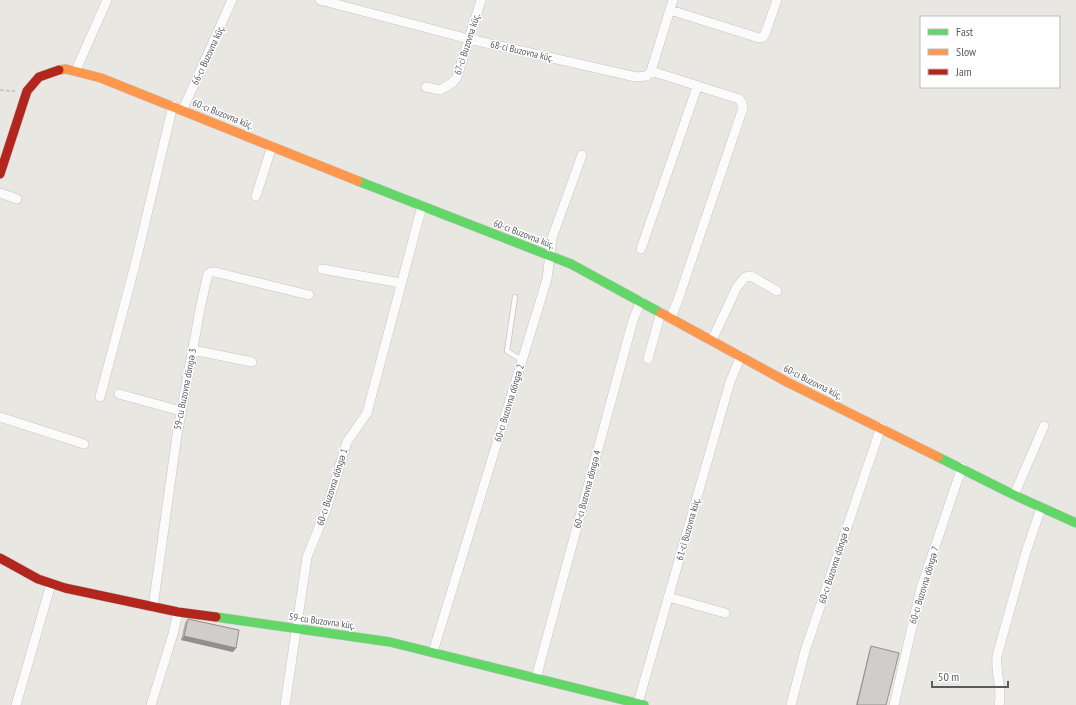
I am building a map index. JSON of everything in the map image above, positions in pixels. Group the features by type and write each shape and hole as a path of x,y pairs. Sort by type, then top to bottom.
{"street":[{"path":"76,70 107,0"},
{"name":"66-cı Buzovna küç.","path":"183,110 232,0"},
{"name":"68-ci Buzovna küç.","path":"320,0 469,39 636,77 647,76 651,71"},
{"name":"67-ci Buzovna küç.","path":"426,87 440,90 452,84 457,78 481,0"},
{"path":"671,318 742,108 742,103 739,99 697,87 651,71 673,0"},
{"path":"670,10 759,38 763,37 765,34 776,0"},
{"name":"60-cı Buzovna küç.","path":"0,174 26,91 31,84 44,73 55,70 76,70 173,105 422,206 550,255 587,272 787,382 962,467 1014,495 1076,523"},
{"path":"641,249 697,87"},
{"path":"100,397 135,265 173,105"},
{"path":"256,196 272,146"},
{"name":"60-cı Buzovna döngə 2","path":"433,652 549,272 552,238 582,155"},
{"path":"0,193 18,199"},
{"name":"60-cı Buzovna döngə 1","path":"285,705 295,628 307,557 326,510 347,442 367,413 422,206"},
{"path":"322,269 401,283"},
{"name":"59-cu Buzovna döngə 3","path":"153,607 181,411 206,278 211,272 309,295"},
{"path":"712,340 737,287 745,277 751,276 777,291"},
{"name":"60-cı Buzovna döngə 4","path":"536,678 633,320 640,301"},
{"path":"648,359 661,312"},
{"path":"193,350 252,362"},
{"name":"61-ci Buzovna küç.","path":"640,704 668,597 730,382 741,356"},
{"path":"119,394 181,411"},
{"path":"0,417 84,444"},
{"path":"1014,495 1044,426"},
{"name":"60-cı Buzovna döngə 6","path":"791,705 805,651 881,427"},
{"name":"60-cı Buzovna döngə 7","path":"894,705 921,588 962,467"},
{"path":"999,705 1001,692 996,671 997,656 1018,581 1041,508"},
{"name":"59-cu Buzovna küç.","path":"0,558 24,572 50,584 178,612 390,642 640,704"},
{"path":"16,705 50,584"},
{"path":"668,597 726,613"},
{"path":"151,705 173,634 178,612"}],"lane":[{"path":"515,297 507,352 522,360"}],"path":[{"path":"0,90 26,91"}],"building":[{"path":"188,619 239,630 236,648 184,636"},
{"path":"871,646 899,653 886,705 857,705"}],"traffic: fast":[{"path":"358,181 571,264 661,313"},
{"path":"938,457 1014,495 1076,523"},
{"path":"216,617 390,642 644,705"}],"traffic: slow":[{"path":"59,70 66,69 101,78 358,181"},
{"path":"661,313 787,382 938,457"}],"traffic: jam":[{"path":"0,174 27,91 39,77 59,70"},
{"path":"0,558 38,579 65,588 178,612 216,617"}]}
